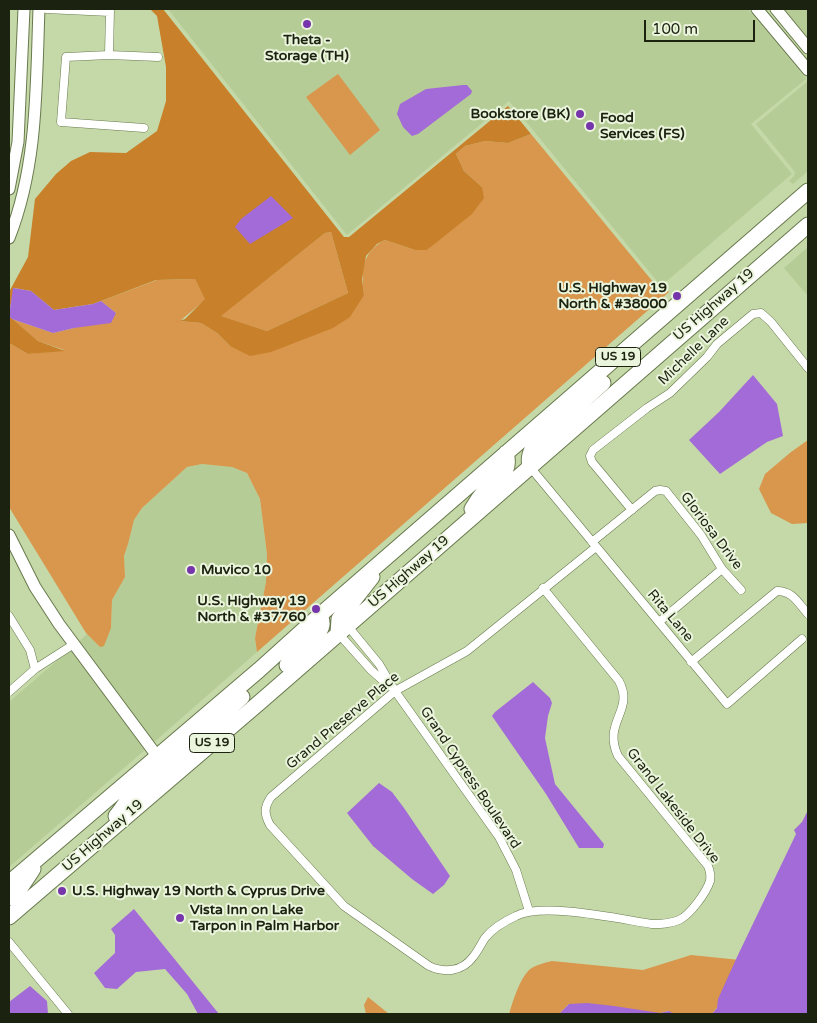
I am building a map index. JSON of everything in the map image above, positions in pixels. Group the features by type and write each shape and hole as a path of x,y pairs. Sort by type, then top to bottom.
{"highway":[{"name":"US Highway 19","path":"9,883 259,670 808,191"},
{"name":"US Highway 19","path":"9,917 260,702 808,225"},
{"path":"530,467 528,460 535,444 637,354 647,332"},
{"path":"454,532 487,489 504,473 508,461 506,453"},
{"path":"343,629 339,619 386,558"},
{"path":"260,702 267,684 319,632 323,620 320,615"},
{"path":"151,795 166,768 246,694 259,670"},
{"path":"99,840 131,797 147,782 153,772 157,756"},
{"path":"9,898 19,890 46,851"}],"main road":[{"path":"9,190 18,142 24,9"},
{"path":"9,238 23,194 33,146 39,9"},
{"path":"758,9 808,70"},
{"path":"776,9 808,48"},
{"path":"9,535 35,587 74,644 157,756"}],"street":[{"path":"46,9 110,10 109,54"},
{"path":"144,128 62,122 66,57 109,54 158,57"},
{"name":"Michelle Lane","path":"632,510 592,462 590,456 593,450 647,408 670,393 717,344 753,314 761,313 771,322 808,368"},
{"name":"Rita Lane","path":"530,467 727,704 802,639"},
{"name":"Grand Preserve Place","path":"266,818 265,810 271,797 395,690 467,651 632,510 655,491 660,490"},
{"name":"Gloriosa Drive","path":"660,490 666,491 691,522 722,569 741,590"},
{"path":"659,622 722,569"},
{"name":"Grand Lakeside Drive","path":"266,818 270,825 344,906 420,960 438,970 448,971 462,967 473,958 485,938 495,928 528,911 549,909 664,924 681,920 692,910 710,881 708,866 618,756 614,747 613,730 625,699 620,681 543,588"},
{"path":"691,662 777,591 785,591 791,594 807,610"},
{"path":"9,616 30,650 35,669"},
{"name":"Grand Cypress Boulevard","path":"343,629 371,670 395,690"},
{"name":"Grand Cypress Boulevard","path":"343,629 379,664 395,690 499,837 516,870 528,911"},
{"path":"9,692 35,669 74,644"},
{"path":"9,942 68,1014"}],"shaded area":[{"path":"150,9 163,9 344,237 349,237 508,106 531,134 508,143 485,141 465,146 456,154 464,171 482,187 484,198 472,214 427,250 415,250 385,240 377,244 366,256 362,279 364,295 350,317 333,328 271,352 250,356 230,346 217,333 201,323 180,321 173,323 185,319 205,299 195,279 156,280 93,304 54,310 31,291 14,288 9,313 9,292 28,257 35,199 56,174 71,161 90,152 126,153 157,131 166,101 166,67 157,16","holes":["331,232 348,293 267,331 221,316 325,233"]},
{"path":"168,9 748,9 806,79 751,124 792,174 661,286 509,101 347,235"},
{"path":"781,9 808,9 808,42"},
{"path":"338,74 380,130 350,155 306,97"},
{"path":"808,81 808,171 793,184 789,181 795,172 756,124"},
{"path":"467,85 472,91 471,94 418,134 412,136 403,127 397,114 400,104 426,89"},
{"path":"531,134 658,288 665,287 669,292 257,652 255,638 266,582 267,554 260,499 247,473 232,467 202,464 187,467 142,508 134,520 124,556 125,577 112,600 111,628 104,646 100,647 86,633 9,507 9,343 28,354 64,350 38,341 12,319 53,333 74,328 116,313 101,301 157,280 195,279 206,299 180,321 201,323 217,333 230,346 364,295 363,270 367,256 377,245 385,240 415,250 427,250 447,232 482,187 464,171 456,154 465,146 485,141 508,143"},
{"path":"271,196 293,218 250,244 235,227 241,219"},
{"path":"331,232 348,293 267,331 220,316 325,233"},
{"path":"808,247 808,296 784,268"},
{"path":"13,288 31,291 54,310 101,301 116,313 111,323 53,333 12,319 9,316"},
{"path":"9,316 38,341 65,351 28,354 9,343"},
{"path":"753,375 777,404 783,436 767,442 720,474 689,440 719,412"},
{"path":"808,440 808,523 792,524 771,513 759,489 765,474"},
{"path":"202,464 232,467 247,473 260,499 267,554 266,582 255,638 257,652 153,743 78,642 87,634 100,647 111,628 112,600 125,577 124,556 134,520 142,508 187,467"},
{"path":"73,649 146,749 9,867 9,702"},
{"path":"533,682 550,698 552,703 545,738 555,784 604,844 603,848 579,848 546,794 492,716"},
{"path":"379,783 392,792 450,876 444,885 433,894 373,846 347,813"},
{"path":"808,810 808,1014 712,1014 717,1008 718,999 737,957 796,834 794,830 802,822"},
{"path":"134,909 219,1014 198,1014 187,994 165,969 136,972 117,989 105,988 94,973 115,953 115,935 111,929"},
{"path":"691,955 740,960 726,996 712,1014 674,1014 668,1011 656,1014 569,1004 559,1014 509,1014 525,974 540,964 552,961 643,970"},
{"path":"30,986 47,1001 48,1014 9,1014 9,1002"},
{"path":"368,997 389,1014 366,1014 364,1005"},
{"path":"587,1003 660,1013 669,1011 674,1014 559,1014 569,1004"}],"place":[{"name":"Theta - Storage (TH)","path":"307,24"},
{"name":"Bookstore (BK)","path":"580,114"},
{"name":"Food Services (FS)","path":"590,126"},
{"name":"U.S. Highway 19 North & #38000","path":"677,296"},
{"name":"Muvico 10","path":"191,570"},
{"name":"U.S. Highway 19 North & #37760","path":"316,609"},
{"name":"U.S. Highway 19 North & Cyprus Drive","path":"62,891"},
{"name":"Vista Inn on Lake Tarpon in Palm Harbor","path":"180,918"}]}
